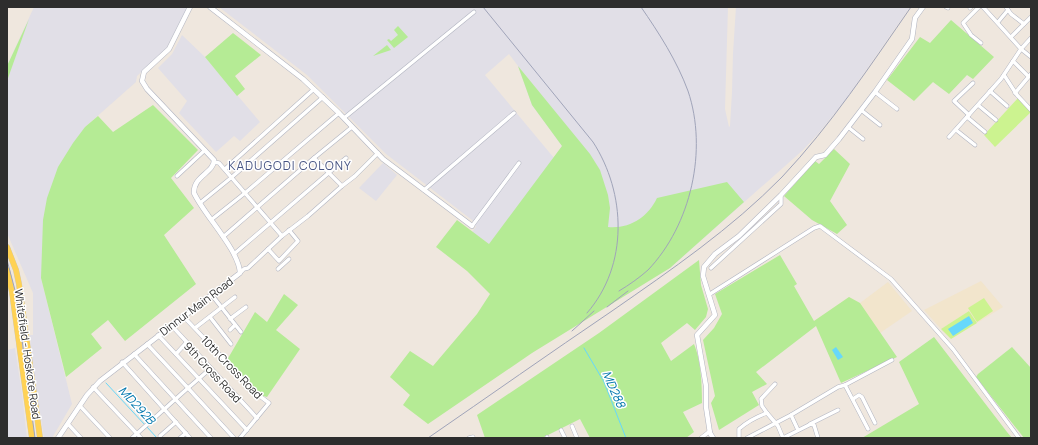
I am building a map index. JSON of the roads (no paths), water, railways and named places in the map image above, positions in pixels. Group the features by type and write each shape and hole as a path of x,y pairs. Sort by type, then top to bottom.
{"main road":[{"name":"Whitefield - Hoskote Road","path":"7,247 18,277 40,438"},
{"name":"Whitefield - Hoskote Road","path":"7,270 22,362 32,438"},
{"path":"9,278 18,277"},
{"path":"22,362 29,362"}],"street":[{"path":"190,7 168,49 144,72 142,78 143,84 205,150 214,162 219,162 282,236"},
{"path":"210,7 300,76 323,97 384,159 472,226 519,162"},
{"path":"713,438 710,431 706,407 706,386 697,335 715,315 704,276 704,267 715,254 739,236 781,195 816,157 825,155 875,92 912,39 915,18 922,7"},
{"path":"979,7 963,23 971,35 981,43"},
{"path":"983,7 1021,49 1031,57"},
{"path":"998,22 1007,9 1024,24"},
{"path":"344,118 474,12"},
{"path":"1011,37 1031,17"},
{"path":"949,137 990,92 1004,75 1021,49 1031,38"},
{"path":"1013,61 1030,75 1015,92"},
{"path":"1004,75 1015,92 1031,110"},
{"path":"973,83 954,100 985,132"},
{"path":"225,169 314,89"},
{"path":"875,92 897,109"},
{"path":"990,92 1007,106"},
{"path":"200,203 323,97"},
{"path":"978,105 996,120"},
{"path":"861,110 880,125"},
{"path":"211,220 339,113"},
{"path":"424,190 514,113"},
{"path":"223,237 352,127"},
{"path":"848,127 863,139"},
{"path":"956,130 975,145"},
{"path":"177,176 205,150"},
{"path":"240,273 244,269 248,268 282,236 355,176 378,153"},
{"path":"314,158 342,186"},
{"path":"234,254 346,158"},
{"name":"Dinnur Main Road","path":"58,438 93,387 122,362 240,273 240,265 234,254 194,193 195,185 214,162"},
{"path":"711,268 781,204 781,195"},
{"path":"710,294 814,228 820,226 892,279 953,349 1019,438"},
{"path":"279,261 298,241 289,230"},
{"path":"268,249 288,269"},
{"path":"285,256 294,263"},
{"path":"278,269 289,259"},
{"path":"211,294 241,332"},
{"path":"195,328 235,297"},
{"path":"230,319 246,307"},
{"name":"10th Cross Road","path":"183,316 257,394 268,403 257,418"},
{"path":"210,317 231,344"},
{"name":"9th Cross Road","path":"171,325 210,369 257,418"},
{"path":"230,330 235,325"},
{"path":"158,335 247,430"},
{"path":"176,354 186,343"},
{"path":"147,344 234,438"},
{"path":"134,354 211,438"},
{"path":"747,438 776,424 838,387 845,385 892,360"},
{"path":"122,362 190,438"},
{"path":"132,438 210,369"},
{"path":"776,384 761,398 762,406 776,424 783,438 838,410"},
{"path":"845,385 868,429"},
{"path":"93,387 141,438"},
{"path":"853,399 859,395 862,397 875,423"},
{"path":"80,406 110,438"},
{"path":"739,438 739,430 744,425 756,417 767,413"},
{"path":"791,415 798,430"},
{"path":"240,438 257,418"},
{"path":"160,436 176,422"},
{"path":"68,424 81,438"},
{"path":"809,424 814,425 818,438"},
{"path":"572,426 578,438"},
{"path":"561,430 565,438"},
{"path":"701,438 710,431"},
{"path":"180,438 186,433"}],"water":[{"path":"969,316 973,323 953,336 948,329"},
{"path":"836,347 843,357 838,360 832,350"}],"waterway":[{"name":"MD288","path":"584,348 604,382 626,438"},
{"name":"MD292B","path":"106,383 145,425"},
{"name":"MD292B","path":"147,427 157,438"}],"railway":[{"path":"483,7 593,142 604,162 612,183 617,206 618,229 616,251 610,273 601,294 587,313"},
{"path":"619,291 648,270 663,252 685,209 692,186 695,162 696,138 694,114 688,91 679,69 641,7"},
{"path":"428,438 656,280 700,248 742,214 782,177 817,137 850,95 911,7"},
{"path":"7,260 16,294 35,438"},
{"path":"607,307 628,291"},
{"path":"572,331 594,311"}],"district":[{"name":"KADUGODI COLONY","path":"290,165"}]}
